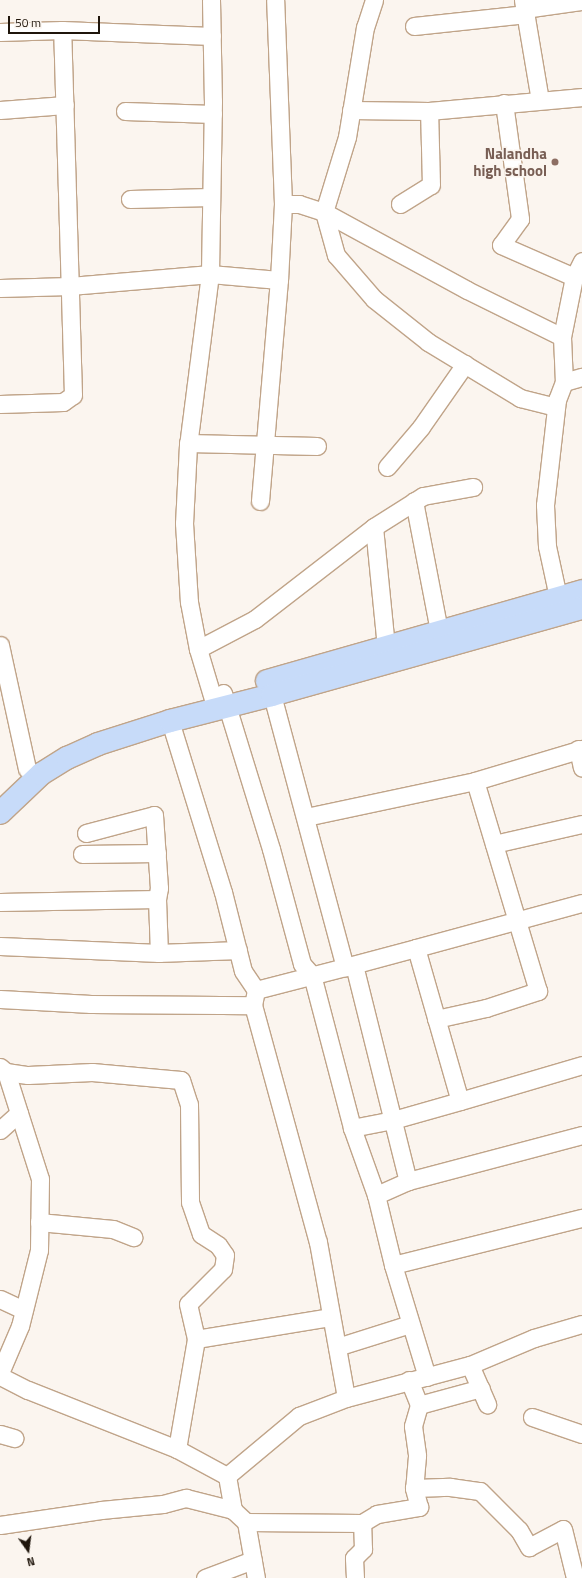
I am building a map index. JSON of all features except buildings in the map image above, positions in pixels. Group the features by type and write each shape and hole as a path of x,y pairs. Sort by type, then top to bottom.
{"main road":[{"path":"0,813 41,774 67,758 98,744 170,720 220,701 386,647 582,591"},
{"path":"0,793 27,768 56,749 91,732 220,701 272,695 582,608"}],"street":[{"path":"211,0 213,114 210,274 188,443 184,523 189,602 198,649 220,701 271,849 302,964 312,975 352,1128 376,1195 393,1265 427,1377"},
{"path":"260,501 279,280 283,204 275,0"},
{"path":"374,0 365,27 347,137 324,212 336,256 369,293 428,342 520,398 556,407"},
{"path":"414,26 524,8 582,1"},
{"path":"524,8 540,100"},
{"path":"0,32 62,30 212,36"},
{"path":"0,404 63,402 71,399 70,286 62,30"},
{"path":"351,110 429,111 582,97"},
{"path":"504,103 520,219 501,245 574,277"},
{"path":"0,110 65,105"},
{"path":"125,111 213,114"},
{"path":"400,204 431,185 429,111"},
{"path":"130,199 211,197"},
{"path":"283,204 299,204 324,212 467,290 562,337"},
{"path":"558,598 547,546 545,506 556,407 564,382 562,337 574,277 582,260"},
{"path":"0,288 70,286 210,274 279,280"},
{"path":"387,467 421,427 465,364"},
{"path":"564,382 582,377"},
{"path":"188,443 317,446"},
{"path":"198,649 256,619 374,526 414,501 428,495 473,487"},
{"path":"414,501 439,632"},
{"path":"374,526 386,647"},
{"path":"0,645 27,768"},
{"path":"272,695 350,966 393,1120 408,1181"},
{"path":"170,720 243,971 255,997 313,1219 346,1398"},
{"path":"306,817 475,781 580,749 582,768"},
{"path":"436,1019 537,992 475,781"},
{"path":"86,833 154,815 159,888 157,899 159,953"},
{"path":"494,844 582,824"},
{"path":"82,854 157,853"},
{"path":"0,902 157,899"},
{"path":"0,999 91,1004 255,997 312,975 582,903"},
{"path":"0,946 159,953 238,950"},
{"path":"416,948 460,1101"},
{"path":"352,1128 393,1120 582,1065"},
{"path":"0,1373 24,1310 40,1250 40,1179 19,1112 3,1070"},
{"path":"3,1070 28,1075 92,1072 181,1080 189,1104 190,1202 200,1234 218,1246 225,1255 223,1269 188,1304 196,1339 177,1449"},
{"path":"0,1130 19,1112"},
{"path":"376,1195 408,1181 582,1136"},
{"path":"393,1265 582,1218"},
{"path":"39,1222 113,1229 133,1237"},
{"path":"0,1299 24,1310"},
{"path":"196,1339 331,1317"},
{"path":"337,1347 410,1324"},
{"path":"227,1476 299,1416 346,1398 470,1365 534,1338 582,1324"},
{"path":"470,1365 487,1404"},
{"path":"0,1376 28,1390 177,1449 227,1476 253,1560 256,1578"},
{"path":"0,1525 101,1510 163,1504 186,1498 240,1516 362,1523 377,1514 419,1507 414,1488 417,1456 413,1426 419,1405 409,1380"},
{"path":"419,1405 481,1388"},
{"path":"532,1417 582,1434"},
{"path":"414,1488 450,1487 480,1491 519,1530 529,1547 563,1529 575,1578"},
{"path":"355,1578 354,1558 363,1549 362,1523"},
{"path":"205,1578 253,1560"}],"place":[{"name":"Nalandha high school","path":"555,162"}]}
